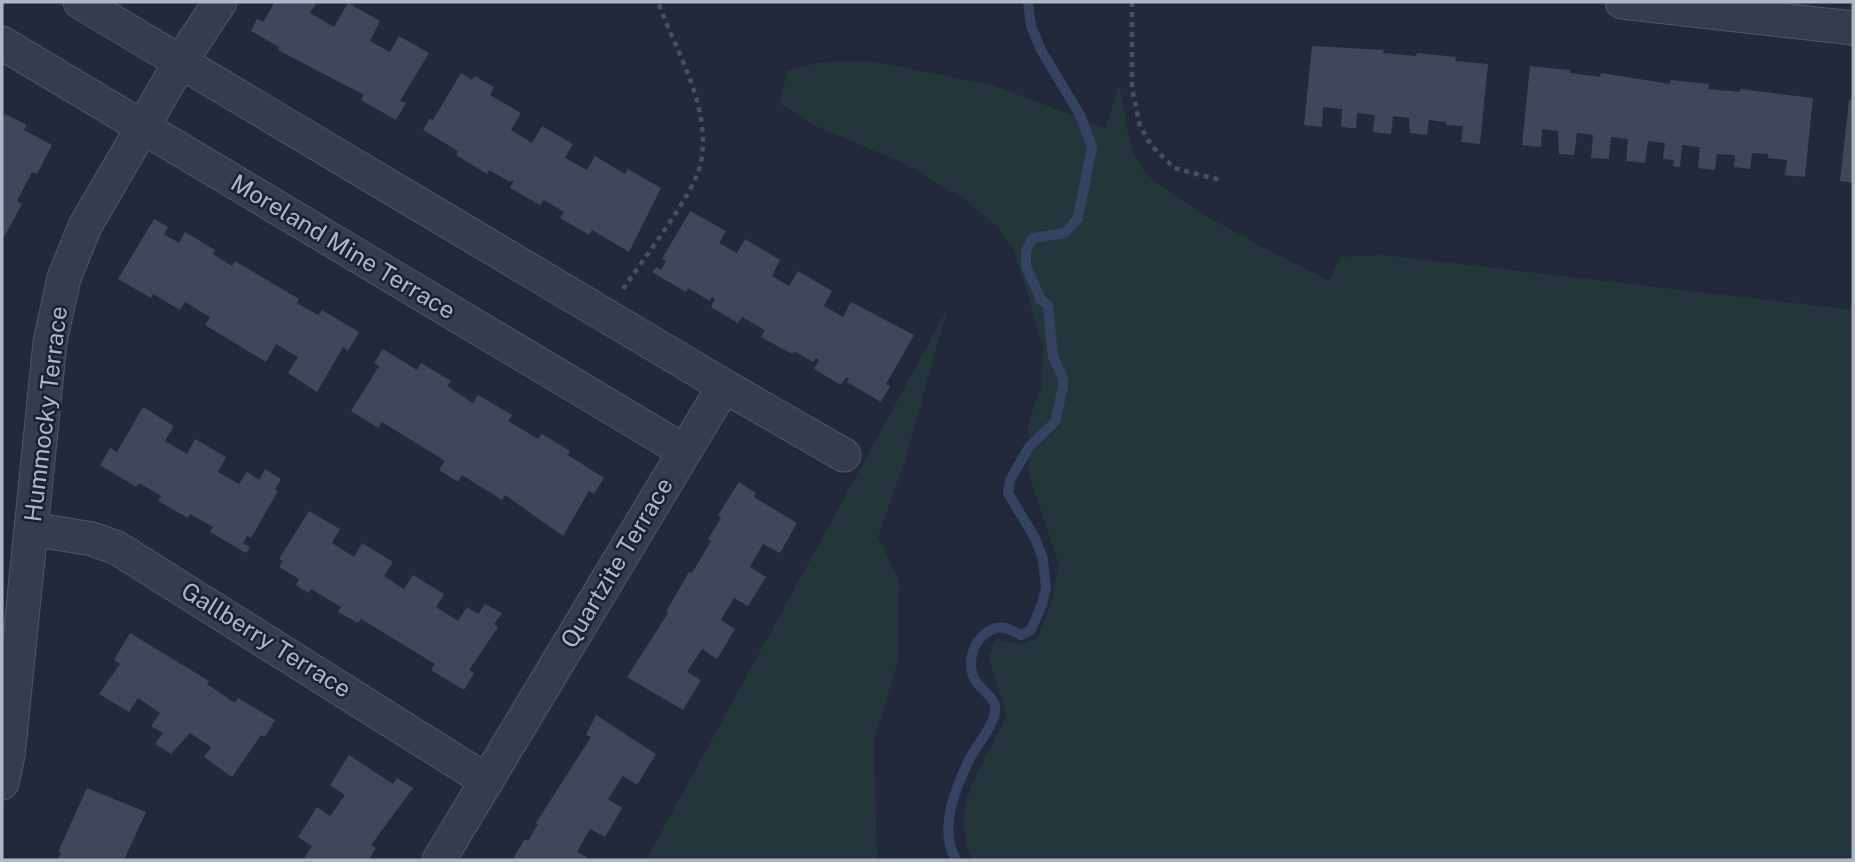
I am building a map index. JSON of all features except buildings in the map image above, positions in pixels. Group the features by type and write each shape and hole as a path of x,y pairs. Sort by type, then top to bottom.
{"street":[{"path":"80,2 844,455"},
{"name":"Hummocky Terrace","path":"2,783 11,729 50,342 64,278 85,226 181,61 220,2"},
{"path":"1622,2 1670,4 1853,28"},
{"name":"Moreland Mine Terrace","path":"2,43 684,451"},
{"name":"Quartzite Terrace","path":"439,860 724,386"},
{"name":"Gallberry Terrace","path":"32,529 92,539 117,548 487,781"}],"path":[{"path":"606,315 691,187 700,167 702,126 693,89 658,2"},
{"path":"1132,2 1132,89 1140,126 1151,145 1174,168 1220,180"}],"shaded area":[{"path":"869,61 992,85 1106,128 1119,84 1132,148 1141,167 1153,179 1199,211 1329,280 1341,257 1383,255 1853,310 1853,860 972,860 964,820 966,803 979,768 1007,715 988,656 996,639 1022,645 1038,637 1051,603 1059,564 1029,474 1028,423 1041,388 1043,347 1014,249 996,226 967,201 902,162 815,126 780,104 787,71 820,62"},
{"path":"947,310 905,460 878,537 899,581 898,661 874,740 877,860 646,860"}],"waterway":[{"path":"956,860 948,835 954,796 964,770 990,727 995,709 992,699 973,676 971,662 974,649 981,638 995,628 1006,628 1021,635 1031,630 1046,588 1043,559 1035,538 1008,493 1010,480 1029,447 1055,422 1063,387 1063,378 1053,357 1048,305 1041,300 1026,266 1026,250 1033,238 1065,233 1078,218 1092,147 1080,115 1041,50 1031,26 1028,2"}]}
